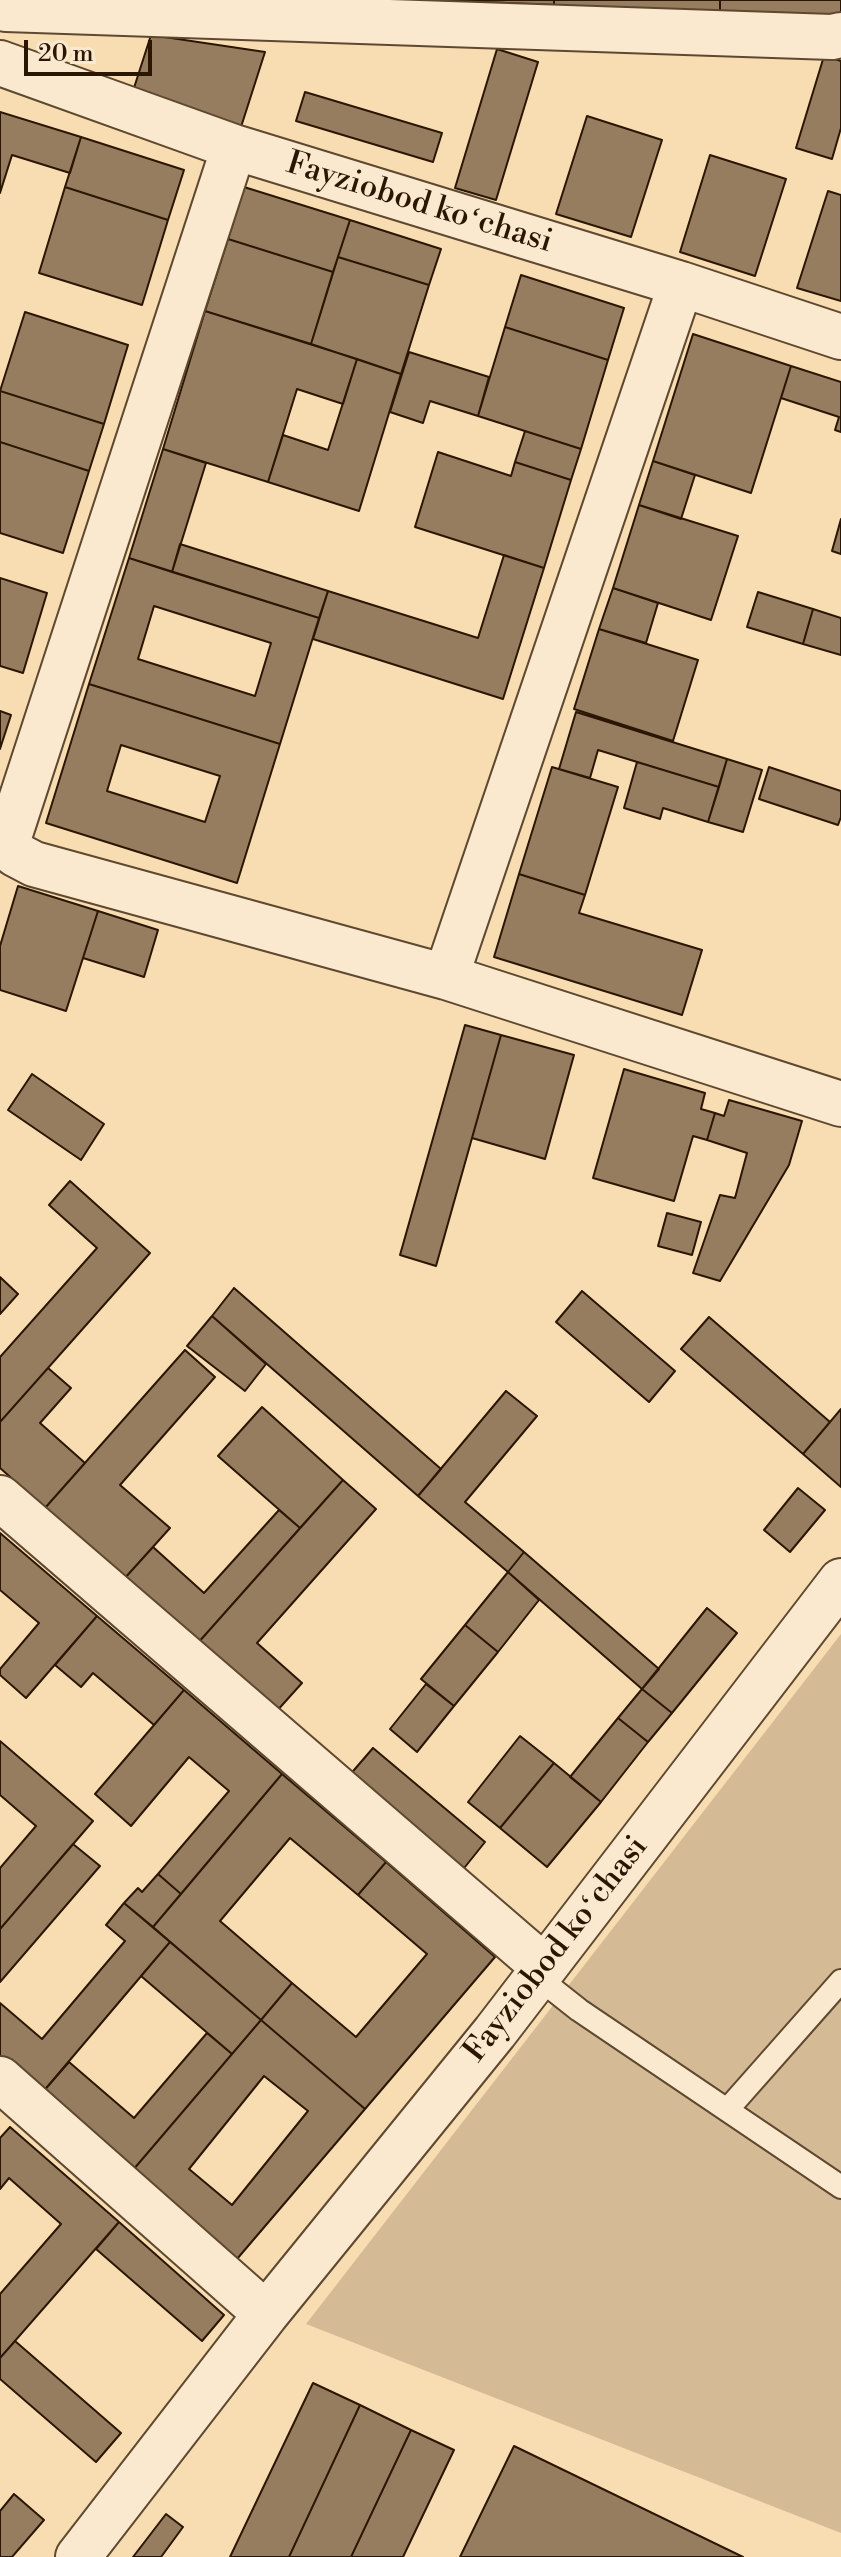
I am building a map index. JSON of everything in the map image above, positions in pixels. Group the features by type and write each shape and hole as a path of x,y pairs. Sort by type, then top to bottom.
{"street":[{"path":"5,13 841,35"},
{"name":"Fayziobod koʻchasi","path":"0,63 234,147 681,284 841,337"},
{"path":"234,147 9,837 9,846 15,854 34,864 446,977 841,1104"},
{"path":"446,977 681,284"},
{"path":"0,1498 540,1972"},
{"name":"Fayziobod koʻchasi","path":"78,2557 266,2314 495,2032 841,1581"},
{"path":"0,2079 266,2314"}],"lane":[{"path":"540,1972 579,2010 841,2187"},
{"path":"727,2110 841,1981"}],"shaded area":[{"path":"841,1634 841,2533 306,2324"}],"building":[{"path":"438,0 554,0 554,5"},
{"path":"554,0 720,0 720,14 554,5"},
{"path":"720,0 841,0 841,16 720,14"},
{"path":"151,35 265,52 241,127 133,91"},
{"path":"497,49 538,62 496,200 455,188"},
{"path":"824,56 841,61 841,128 832,159 796,148"},
{"path":"305,92 442,133 433,162 296,121"},
{"path":"0,112 81,137 70,173 12,155 0,193"},
{"path":"587,116 662,140 631,237 556,214"},
{"path":"81,137 184,170 168,220 65,187"},
{"path":"710,155 786,179 755,276 680,252"},
{"path":"65,187 168,220 142,305 39,273"},
{"path":"244,187 350,220 333,272 228,239"},
{"path":"828,191 841,195 841,301 797,288"},
{"path":"350,220 441,249 429,285 338,257"},
{"path":"228,239 333,272 311,344 205,311"},
{"path":"338,257 429,285 401,374 311,344"},
{"path":"521,275 624,308 608,360 505,327"},
{"path":"205,311 357,359 343,404 297,389 268,482 163,449"},
{"path":"25,312 128,345 104,424 0,391"},
{"path":"505,327 608,360 581,449 478,416"},
{"path":"693,334 791,366 751,493 653,461"},
{"path":"409,352 489,377 478,416 430,401 423,423 390,412"},
{"path":"357,359 401,374 359,511 268,482 283,435 328,450"},
{"path":"791,366 841,382 841,432 835,430 839,417 781,398"},
{"path":"0,391 104,424 89,471 0,442"},
{"path":"525,431 581,449 571,480 515,462"},
{"path":"0,442 89,471 63,553 0,533"},
{"path":"163,449 206,463 172,572 129,558"},
{"path":"438,452 511,476 515,462 571,480 544,568 415,527"},
{"path":"653,461 695,475 681,519 639,505"},
{"path":"639,505 738,536 711,620 613,588"},
{"path":"841,519 841,554 832,551"},
{"path":"180,544 328,591 319,618 172,572"},
{"path":"504,555 544,568 503,699 313,639 328,591 478,638"},
{"path":"129,558 319,618 280,744 89,684","holes":["154,606 271,643 255,696 138,659"]},
{"path":"0,578 47,593 23,673 0,666"},
{"path":"613,588 658,603 646,643 599,629"},
{"path":"758,592 813,609 803,644 747,627"},
{"path":"813,609 841,618 841,655 803,644"},
{"path":"599,629 698,660 673,741 574,709"},
{"path":"89,684 280,744 237,883 46,823","holes":["121,745 220,776 205,822 107,791"]},
{"path":"0,711 11,715 0,749"},
{"path":"576,712 727,759 719,787 598,750 590,778 559,769"},
{"path":"727,759 762,770 743,832 708,822"},
{"path":"637,762 719,787 708,822 663,808 660,819 624,808"},
{"path":"552,767 618,787 585,895 519,874"},
{"path":"769,767 841,791 838,825 759,799"},
{"path":"519,874 585,895 579,913 702,950 682,1015 494,957"},
{"path":"18,886 98,911 66,1011 0,990 0,946"},
{"path":"98,911 158,930 144,977 83,958"},
{"path":"465,1025 501,1035 436,1266 400,1255"},
{"path":"501,1035 574,1055 545,1159 472,1138"},
{"path":"624,1069 705,1093 701,1109 715,1113 707,1140 693,1136 674,1201 593,1178"},
{"path":"32,1074 104,1124 81,1160 8,1110"},
{"path":"729,1100 802,1121 789,1165 720,1281 693,1273 720,1195 735,1198 747,1153 707,1140 715,1113 724,1116"},
{"path":"70,1181 150,1253 0,1422 0,1357 97,1248 49,1205"},
{"path":"667,1213 701,1222 692,1255 658,1246"},
{"path":"0,1277 18,1294 0,1314"},
{"path":"234,1288 441,1469 418,1496 212,1316"},
{"path":"582,1291 675,1371 649,1402 556,1322"},
{"path":"212,1316 266,1364 245,1391 187,1346"},
{"path":"709,1317 830,1422 803,1454 681,1349"},
{"path":"185,1350 215,1377 120,1485 170,1528 124,1579 45,1508"},
{"path":"48,1368 71,1388 40,1423 85,1463 45,1508 0,1468 0,1422"},
{"path":"506,1391 537,1416 465,1502 524,1552 508,1572 418,1496"},
{"path":"262,1407 343,1480 300,1528 218,1456"},
{"path":"841,1409 841,1487 803,1454"},
{"path":"343,1480 376,1509 257,1643 302,1683 275,1713 197,1644"},
{"path":"798,1488 825,1510 790,1552 764,1530"},
{"path":"279,1510 300,1528 197,1644 124,1579 153,1547 204,1593"},
{"path":"0,1533 97,1616 26,1698 0,1675 0,1669 39,1623 0,1590"},
{"path":"524,1552 659,1669 642,1689 508,1572"},
{"path":"508,1572 539,1600 498,1652 465,1625"},
{"path":"707,1608 737,1633 672,1713 642,1689"},
{"path":"97,1616 184,1690 154,1725 93,1673 81,1687 55,1665"},
{"path":"465,1625 498,1652 454,1706 421,1679"},
{"path":"426,1684 454,1706 417,1752 390,1729"},
{"path":"642,1689 672,1713 648,1742 618,1718"},
{"path":"184,1690 282,1774 181,1894 158,1874 229,1791 189,1757 131,1826 95,1794"},
{"path":"618,1718 648,1742 601,1802 570,1777"},
{"path":"520,1736 554,1763 500,1828 468,1802"},
{"path":"0,1741 93,1821 0,1929 0,1868 36,1826 0,1795"},
{"path":"373,1748 485,1842 461,1872 348,1777"},
{"path":"554,1763 601,1802 547,1867 500,1828"},
{"path":"282,1774 386,1862 358,1895 290,1838 220,1921 292,1983 261,2020 153,1927"},
{"path":"73,1844 100,1866 0,1982 0,1929"},
{"path":"386,1862 495,1957 365,2109 261,2020 292,1983 356,2037 427,1954 358,1895"},
{"path":"158,1874 181,1894 153,1927 124,1903 138,1888 142,1892"},
{"path":"124,1903 170,1942 42,2093 0,2056 0,2003 42,2039 125,1941 106,1925"},
{"path":"170,1942 261,2020 232,2054 141,1976"},
{"path":"261,2020 365,2109 237,2259 133,2170","holes":["264,2076 308,2111 232,2205 189,2169"]},
{"path":"207,2033 232,2054 133,2170 42,2093 69,2062 134,2118"},
{"path":"10,2127 119,2222 0,2358 0,2294 61,2224 9,2178 0,2189 0,2138"},
{"path":"119,2222 224,2315 202,2341 96,2249"},
{"path":"15,2341 121,2433 96,2462 0,2379 0,2358"},
{"path":"313,2383 360,2405 289,2557 230,2557"},
{"path":"360,2405 411,2430 351,2557 289,2557"},
{"path":"411,2430 454,2450 403,2557 351,2557"},
{"path":"514,2446 743,2557 460,2557"},
{"path":"14,2494 44,2520 12,2557 0,2557 0,2511"},
{"path":"166,2514 183,2527 161,2557 133,2557"}]}
